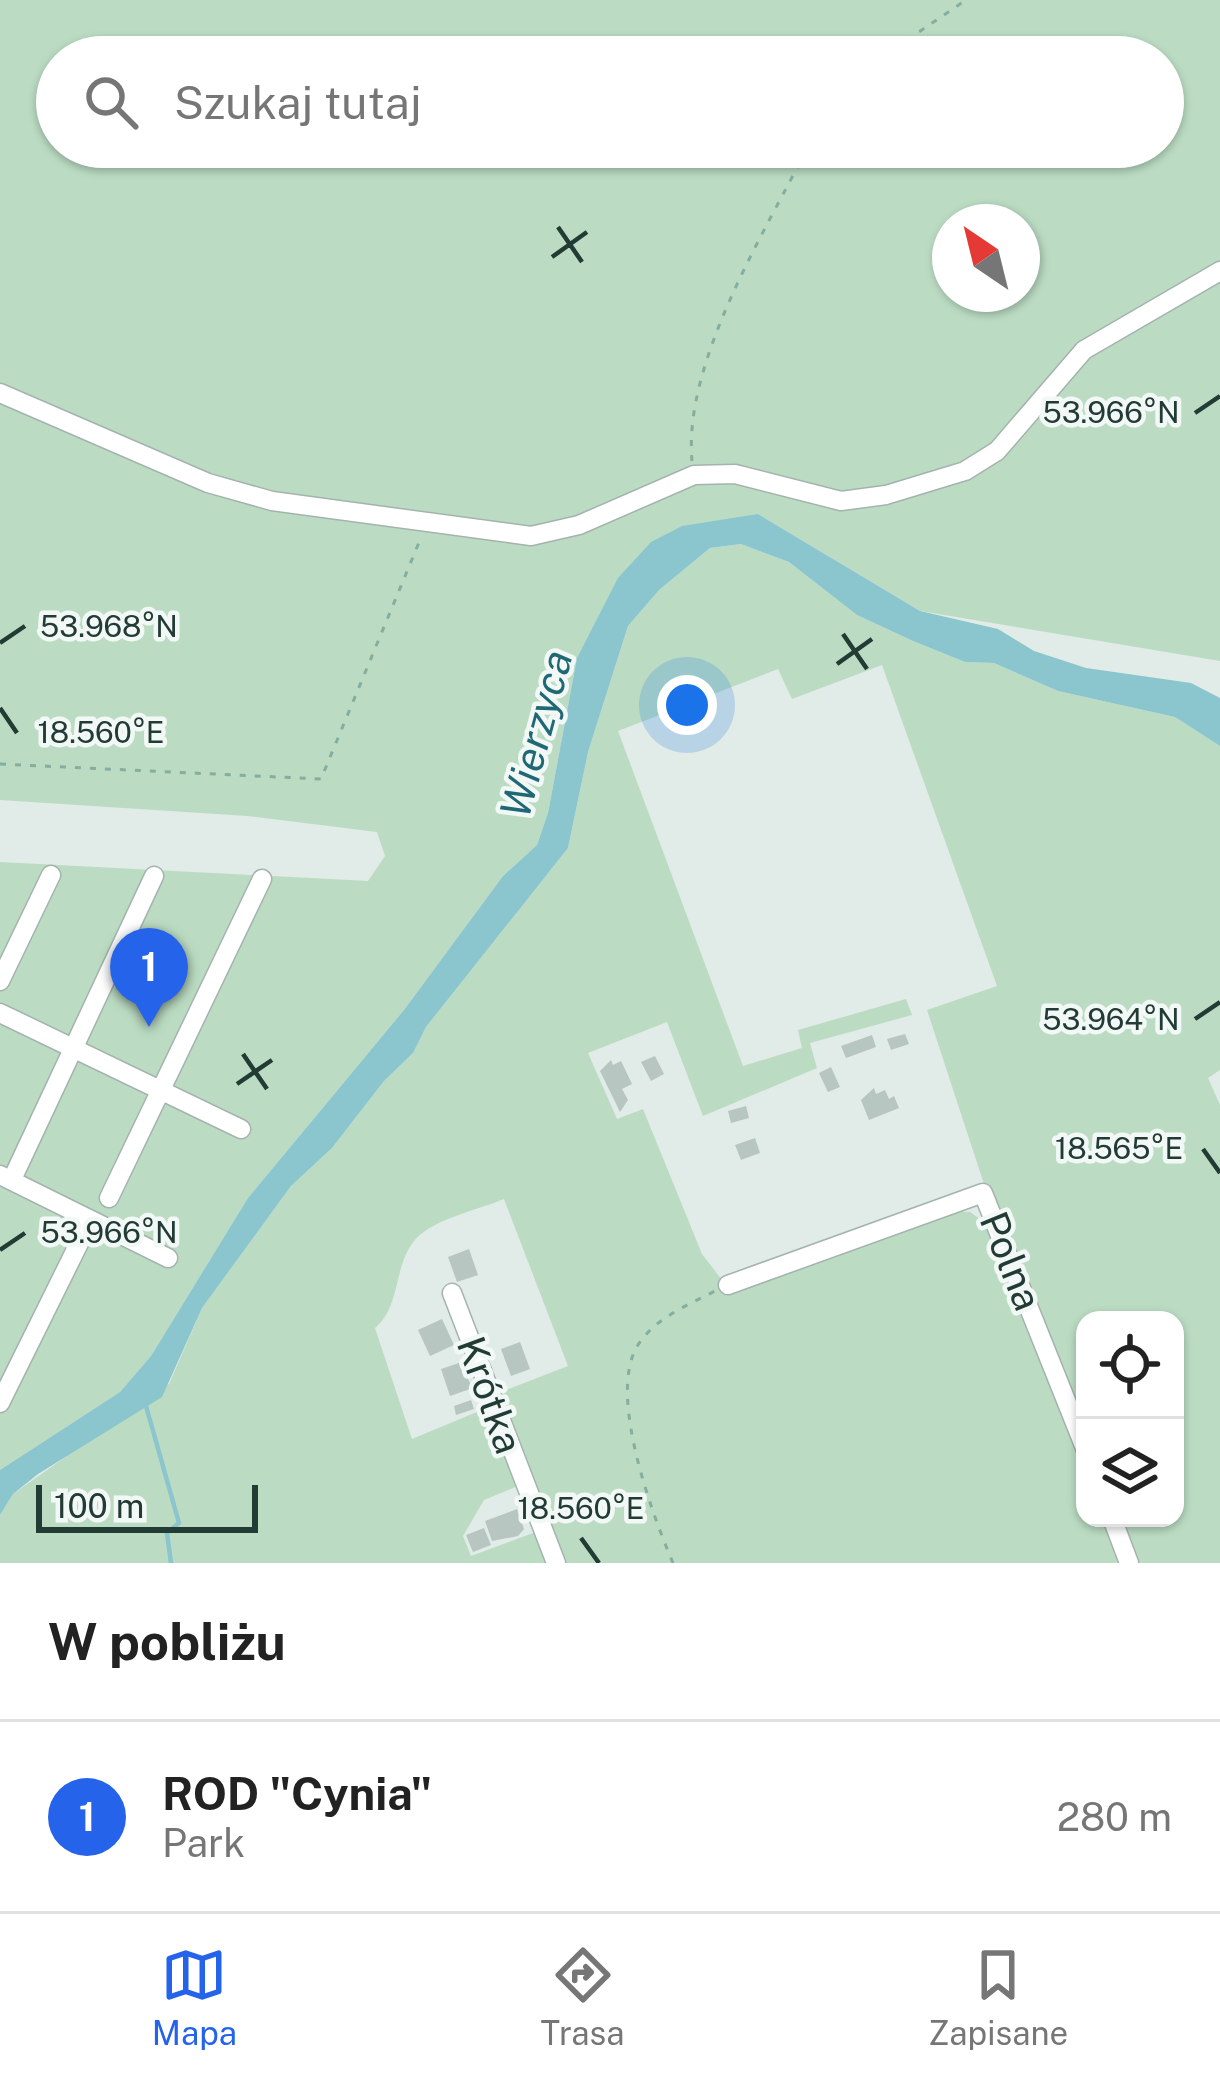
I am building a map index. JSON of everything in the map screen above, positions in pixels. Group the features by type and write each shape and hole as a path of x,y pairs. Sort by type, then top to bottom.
{"street":[{"path":"0,393 208,483 272,501 510,535 555,532 694,475 735,474 841,501 886,495 965,471 997,451 1084,350 1220,271"},
{"path":"0,981 51,875"},
{"path":"154,876 74,1049 5,1179 168,1258"},
{"path":"109,1198 262,879"},
{"path":"0,1013 241,1130"},
{"name":"Polna","path":"728,1285 983,1193 1076,1426"},
{"path":"0,1403 91,1221"},
{"name":"Krótka","path":"452,1293 556,1563"},
{"path":"1115,1527 1129,1563"}],"path":[{"path":"913,36 966,0"},
{"path":"694,475 691,434 706,368 798,168"},
{"path":"0,764 321,779 427,524"},
{"path":"674,1563 631,1430 629,1367 639,1344 669,1315 728,1285"}],"green space":[{"path":"0,0 1220,0 1220,661 920,611 758,514 599,621 577,658 548,813 537,845 503,876 404,1010 248,1198 151,1356 120,1392 0,1470 0,862 368,881 385,856 377,832 247,816 0,800"},
{"path":"741,544 789,562 857,615 913,641 965,662 994,663 1058,691 1175,717 1220,746 1220,1070 1208,1078 1220,1105 1220,1563 1134,1563 1120,1527 1184,1527 1184,1311 1076,1311 1076,1413 984,1184 927,1010 997,986 882,665 792,699 778,669 618,731 743,1066 802,1048 798,1030 906,999 912,1015 810,1043 817,1068 703,1116 667,1022 588,1053 617,1119 643,1109 702,1254 729,1289 946,1211 970,1212 990,1226 1076,1442 1076,1527 1109,1527 1121,1563 561,1563 523,1471 501,1392 568,1366 504,1199 443,1221 414,1241 391,1306 375,1328 412,1439 489,1407 518,1486 484,1500 463,1536 471,1556 536,1532 549,1563 0,1563 0,1515 13,1494 169,1384 202,1308 291,1186 332,1148 384,1081 413,1053 426,1027 568,848 588,752 628,626 659,590 710,548"}],"water":[{"path":"758,514 920,611 998,629 1034,651 1086,668 1191,683 1220,698 1220,746 1175,717 1058,691 994,663 965,662 913,641 857,615 789,562 741,544 710,548 659,590 628,626 588,752 568,848 426,1027 413,1053 384,1081 332,1148 291,1186 202,1308 162,1397 38,1474 13,1494 0,1515 0,1470 120,1392 151,1356 248,1198 404,1010 503,876 537,845 548,813 577,658 618,578 651,542 682,526"}],"building":[{"path":"905,1034 909,1044 891,1050 887,1039"},
{"path":"872,1035 876,1047 846,1058 841,1046"},
{"path":"655,1056 664,1074 651,1081 641,1062"},
{"path":"611,1060 613,1065 621,1061 632,1084 622,1089 628,1100 620,1112 600,1071"},
{"path":"831,1067 840,1087 828,1092 819,1073"},
{"path":"874,1088 876,1094 885,1090 889,1099 894,1096 899,1108 869,1120 861,1100"},
{"path":"746,1106 749,1118 731,1123 728,1111"},
{"path":"755,1138 760,1153 741,1160 735,1145"},
{"path":"469,1249 478,1275 457,1282 448,1257"},
{"path":"442,1319 454,1345 430,1356 418,1330"},
{"path":"520,1342 530,1369 511,1376 501,1349"},
{"path":"459,1363 473,1388 450,1396 441,1369"},
{"path":"471,1400 474,1409 456,1415 454,1406"},
{"path":"517,1509 524,1529 518,1536 492,1541 485,1521"},
{"path":"484,1528 491,1545 473,1552 466,1535"}],"waterway":[{"path":"146,1406 179,1523 167,1533 171,1563"}],"place":[{"name":"ROD \"Cynia\"","path":"149,1027"}],"water label":[{"name":"Wierzyca","path":"536,734"}]}
